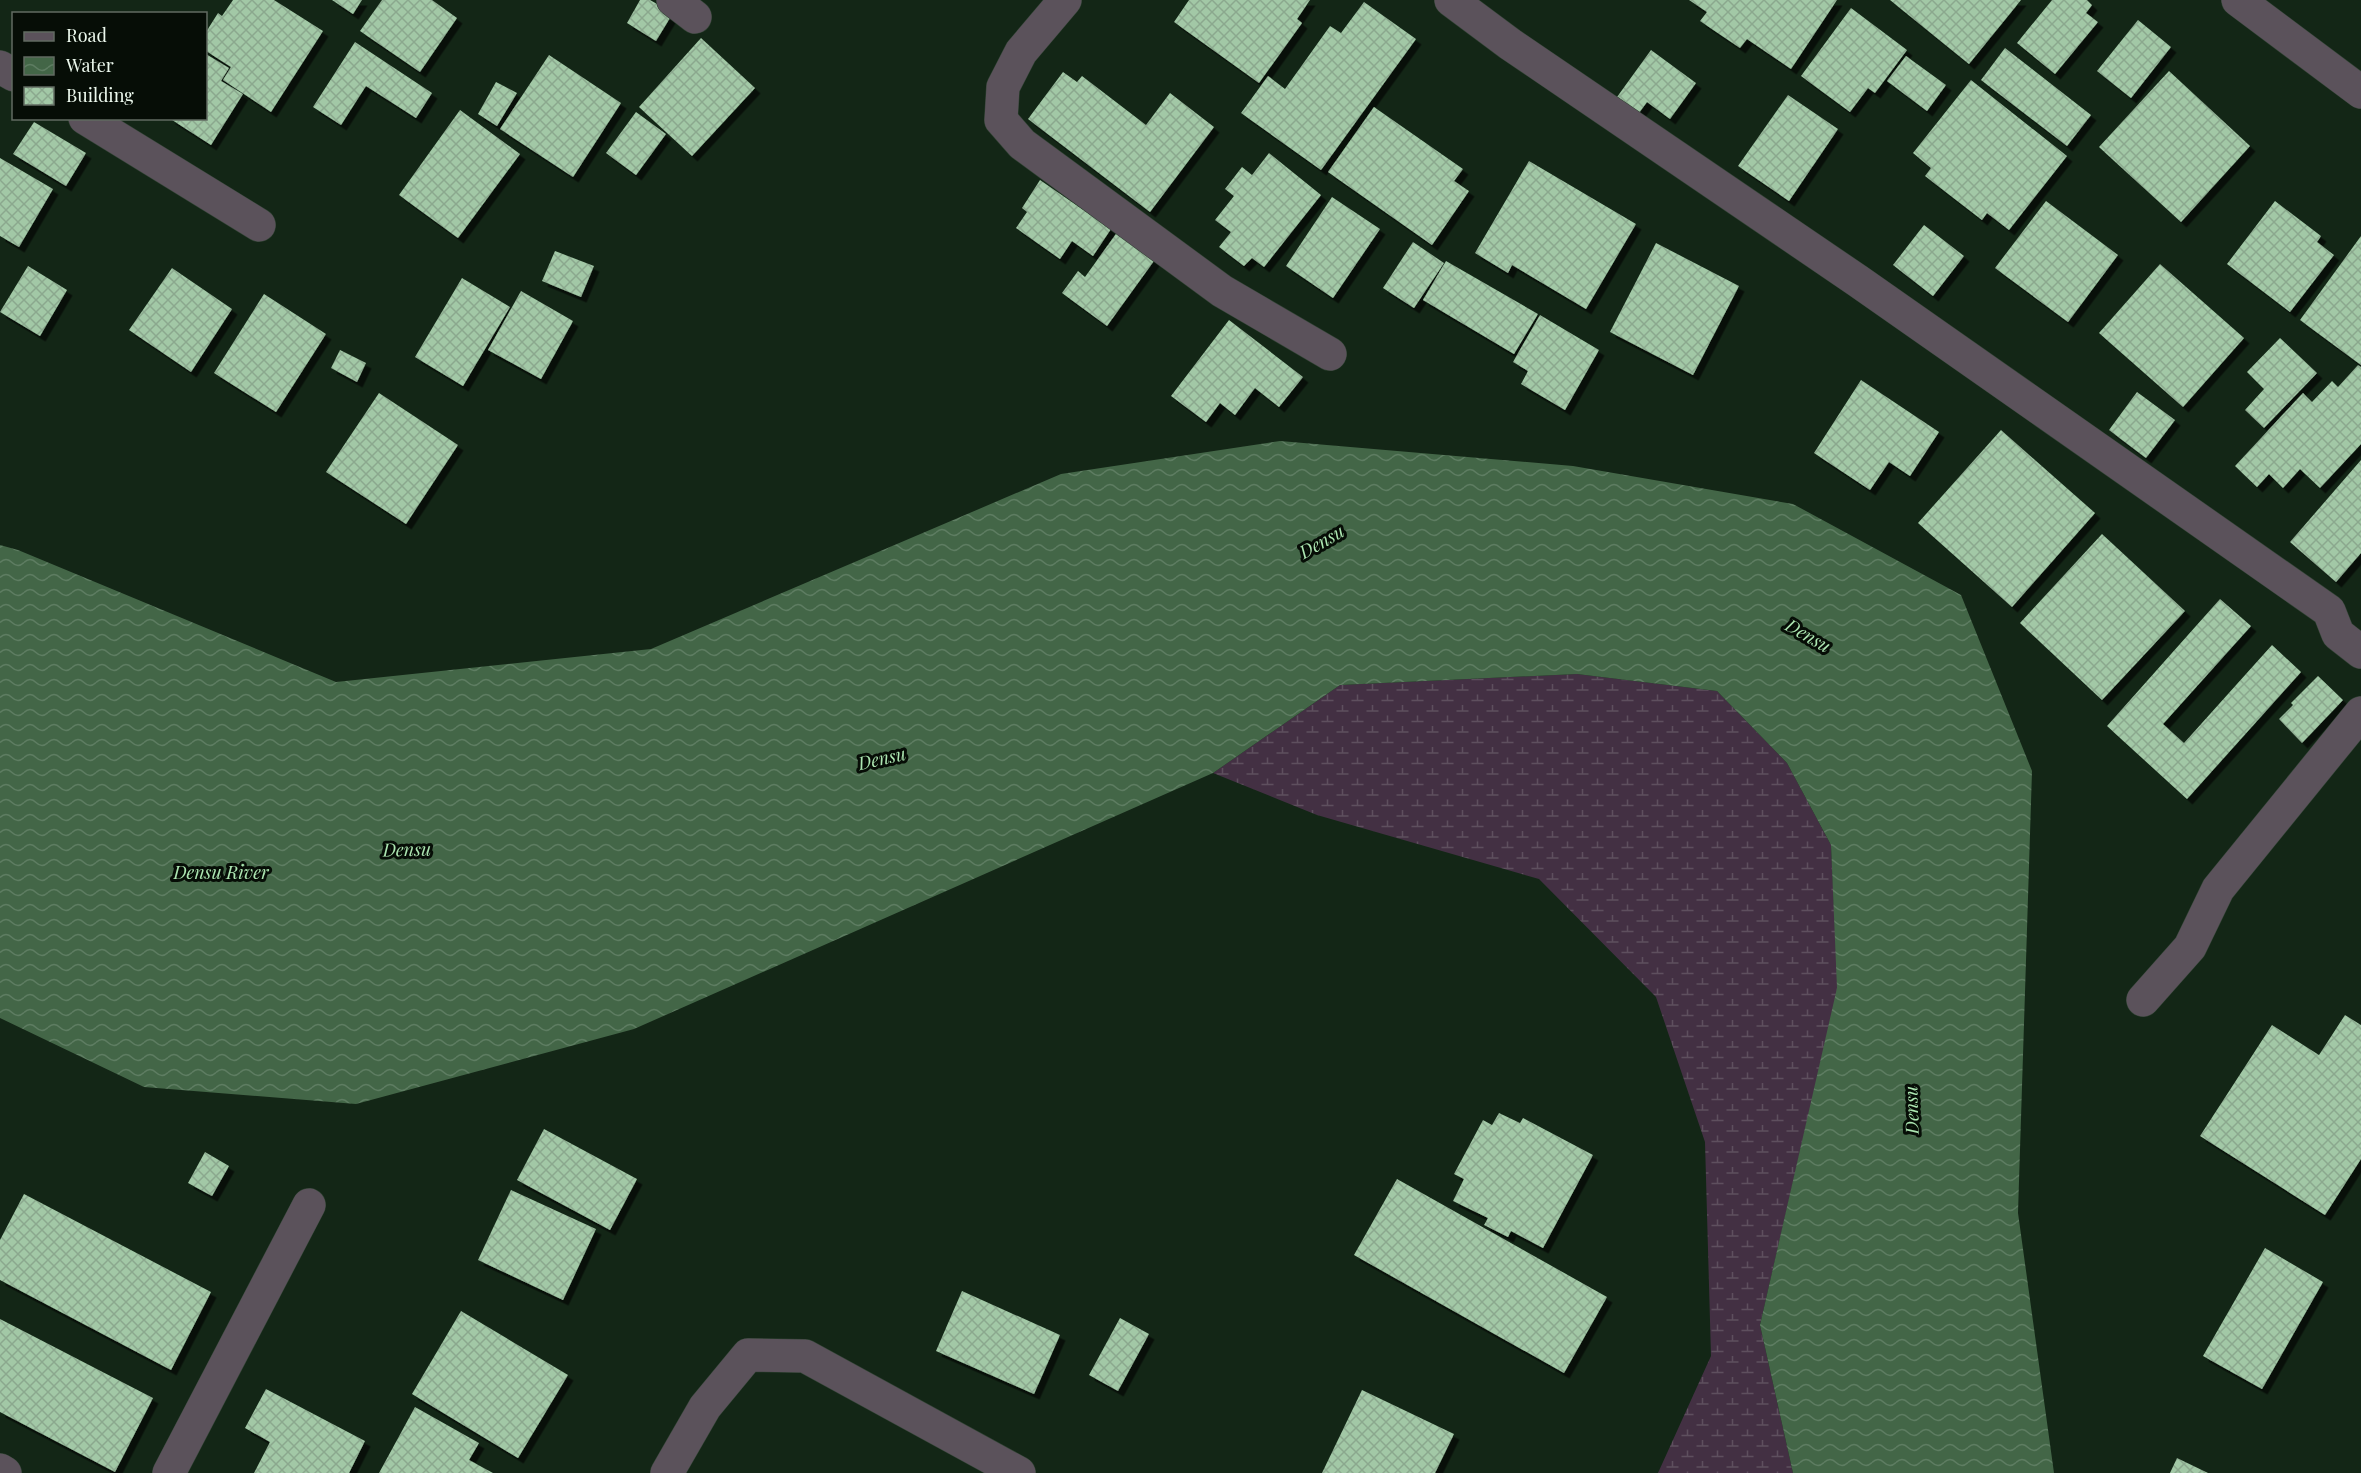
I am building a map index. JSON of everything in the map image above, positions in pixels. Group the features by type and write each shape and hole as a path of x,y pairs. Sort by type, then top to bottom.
{"street":[{"path":"1065,0 1022,51 1003,87 1001,120 1022,144 1222,291 1330,354"},
{"path":"1451,0 1510,44 1858,281 2330,611 2338,634 2361,652"},
{"path":"2238,0 2361,92"},
{"path":"88,120 260,225"},
{"path":"2143,1000 2190,947 2218,889 2361,713"},
{"path":"169,1473 309,1205"},
{"path":"667,1473 705,1407 748,1355 804,1356 1019,1473"},
{"path":"0,1470 5,1473"}],"green space":[{"path":"1577,674 1717,691 1787,763 1831,845 1838,988 1760,1325 1793,1473 1658,1473 1711,1356 1705,1142 1656,997 1539,879 1317,815 1213,773 1340,685"}],"water":[{"name":"Densu River","path":"1280,441 1573,466 1793,504 1961,595 2032,771 2018,1213 2054,1473 1793,1473 1760,1325 1837,988 1831,845 1787,763 1717,691 1577,674 1340,685 1213,773 634,1029 356,1104 144,1087 0,1018 0,545 18,550 336,682 651,649 1061,474"}],"building":[{"path":"233,0 274,0 323,31 271,112 223,80 231,67 207,52 207,30 218,13 222,16"},
{"path":"332,0 362,0 353,14"},
{"path":"382,0 432,0 457,18 420,72 360,31"},
{"path":"640,0 650,0 673,13 656,41 627,23"},
{"path":"1189,0 1310,0 1297,19 1302,23 1259,83 1174,22"},
{"path":"1689,0 1837,0 1791,69 1747,39 1740,48 1700,21 1707,12"},
{"path":"1890,0 2021,0 1969,64"},
{"path":"2052,0 2087,0 2092,5 2086,13 2098,22 2055,74 2017,43"},
{"path":"1364,2 1416,39 1321,170 1241,113 1268,76 1285,89 1330,26 1341,33"},
{"path":"1851,8 1907,50 1875,93 1868,88 1850,112 1801,76"},
{"path":"2138,20 2171,47 2131,98 2097,71"},
{"path":"701,38 755,88 692,156 639,107"},
{"path":"355,42 432,93 416,118 366,86 341,125 313,107"},
{"path":"2005,48 2091,115 2067,146 1981,80"},
{"path":"1651,50 1696,83 1670,119 1647,102 1639,113 1617,97"},
{"path":"207,55 229,68 221,81 243,94 211,145 172,120 207,120"},
{"path":"549,55 621,103 573,177 500,129"},
{"path":"1906,56 1946,85 1927,111 1887,81"},
{"path":"2169,71 2250,146 2181,222 2099,147"},
{"path":"1063,72 1077,82 1082,76 1146,125 1170,93 1214,127 1150,212 1028,119"},
{"path":"1971,80 2067,156 2009,230 1987,213 1982,220 1925,176 1931,168 1913,153"},
{"path":"496,82 517,93 497,126 478,114"},
{"path":"1788,95 1838,129 1789,201 1738,166"},
{"path":"1374,107 1463,169 1454,181 1469,191 1432,245 1328,172"},
{"path":"460,110 520,154 458,238 399,195"},
{"path":"636,112 666,134 636,175 606,153"},
{"path":"34,122 86,153 66,186 13,154"},
{"path":"1269,153 1321,195 1264,267 1252,258 1244,266 1219,247 1231,232 1215,220 1234,196 1225,189 1242,167 1252,175"},
{"path":"0,158 53,189 19,247 0,236"},
{"path":"1529,161 1636,224 1586,309 1512,265 1508,273 1475,253"},
{"path":"1040,180 1111,229 1093,256 1072,241 1060,259 1016,228 1027,212 1022,208"},
{"path":"1332,197 1380,229 1333,298 1286,266"},
{"path":"2046,201 2118,255 2068,322 1995,268"},
{"path":"2275,201 2321,236 2317,242 2334,255 2290,312 2227,264"},
{"path":"1924,225 1964,256 1933,296 1893,265"},
{"path":"1121,227 1159,254 1107,326 1062,293 1078,271 1085,277"},
{"path":"2361,236 2361,365 2300,320"},
{"path":"1413,242 1444,263 1414,308 1383,288"},
{"path":"1656,243 1739,286 1693,375 1610,332"},
{"path":"555,251 594,266 581,297 542,281"},
{"path":"1446,261 1538,314 1514,354 1423,300"},
{"path":"2160,264 2244,338 2183,407 2099,333"},
{"path":"28,266 67,290 40,336 0,312"},
{"path":"172,268 232,309 191,372 129,330"},
{"path":"462,278 510,307 463,386 415,357"},
{"path":"521,291 573,321 541,379 488,350"},
{"path":"264,294 326,334 276,412 214,373"},
{"path":"1540,315 1599,350 1565,410 1521,384 1528,371 1513,362"},
{"path":"1229,320 1303,377 1279,407 1255,388 1235,415 1220,403 1206,422 1171,396"},
{"path":"2280,338 2317,373 2264,428 2245,410 2264,389 2247,372"},
{"path":"340,350 366,363 357,382 331,368"},
{"path":"2358,365 2361,367 2361,444 2320,488 2300,469 2283,488 2269,474 2257,487 2235,466 2303,393 2312,402 2332,381 2338,387"},
{"path":"1861,380 1939,432 1910,476 1889,462 1870,490 1814,453"},
{"path":"2137,392 2175,420 2146,458 2109,430"},
{"path":"379,393 458,445 406,524 326,472"},
{"path":"2001,430 2095,513 2012,607 1918,523"},
{"path":"2361,460 2361,553 2336,582 2290,542"},
{"path":"2102,534 2185,611 2102,700 2020,623"},
{"path":"2220,599 2251,626 2163,724 2184,743 2272,645 2301,672 2187,799 2107,726"},
{"path":"2318,676 2343,700 2302,743 2279,719 2293,705 2291,703"},
{"path":"2345,1015 2361,1025 2361,1159 2325,1215 2200,1136 2272,1025 2319,1055"},
{"path":"1499,1113 1520,1123 1523,1118 1593,1155 1543,1248 1511,1231 1508,1237 1484,1225 1488,1218 1453,1201 1464,1179 1454,1174 1483,1120 1492,1125"},
{"path":"544,1129 637,1179 610,1230 517,1180"},
{"path":"205,1152 229,1166 212,1196 188,1183"},
{"path":"1397,1179 1607,1297 1564,1373 1354,1255"},
{"path":"511,1190 596,1229 563,1300 478,1260"},
{"path":"24,1194 211,1292 171,1370 0,1280 0,1240"},
{"path":"2265,1248 2323,1282 2262,1389 2203,1356"},
{"path":"962,1291 1060,1335 1034,1394 936,1351"},
{"path":"461,1311 568,1375 518,1458 412,1394"},
{"path":"1120,1318 1149,1334 1118,1391 1089,1375"},
{"path":"0,1319 153,1398 115,1472 0,1412"},
{"path":"266,1389 365,1441 349,1473 254,1473 270,1442 245,1428"},
{"path":"1362,1390 1454,1434 1435,1473 1322,1473"},
{"path":"415,1407 479,1443 469,1460 493,1473 379,1473"},
{"path":"2177,1458 2208,1473 2170,1473"}],"water label":[{"name":"Densu","path":"1322,542"},
{"name":"Densu","path":"1808,636"},
{"name":"Densu","path":"882,759"},
{"name":"Densu","path":"407,850"},
{"name":"Densu","path":"1912,1110"}]}
